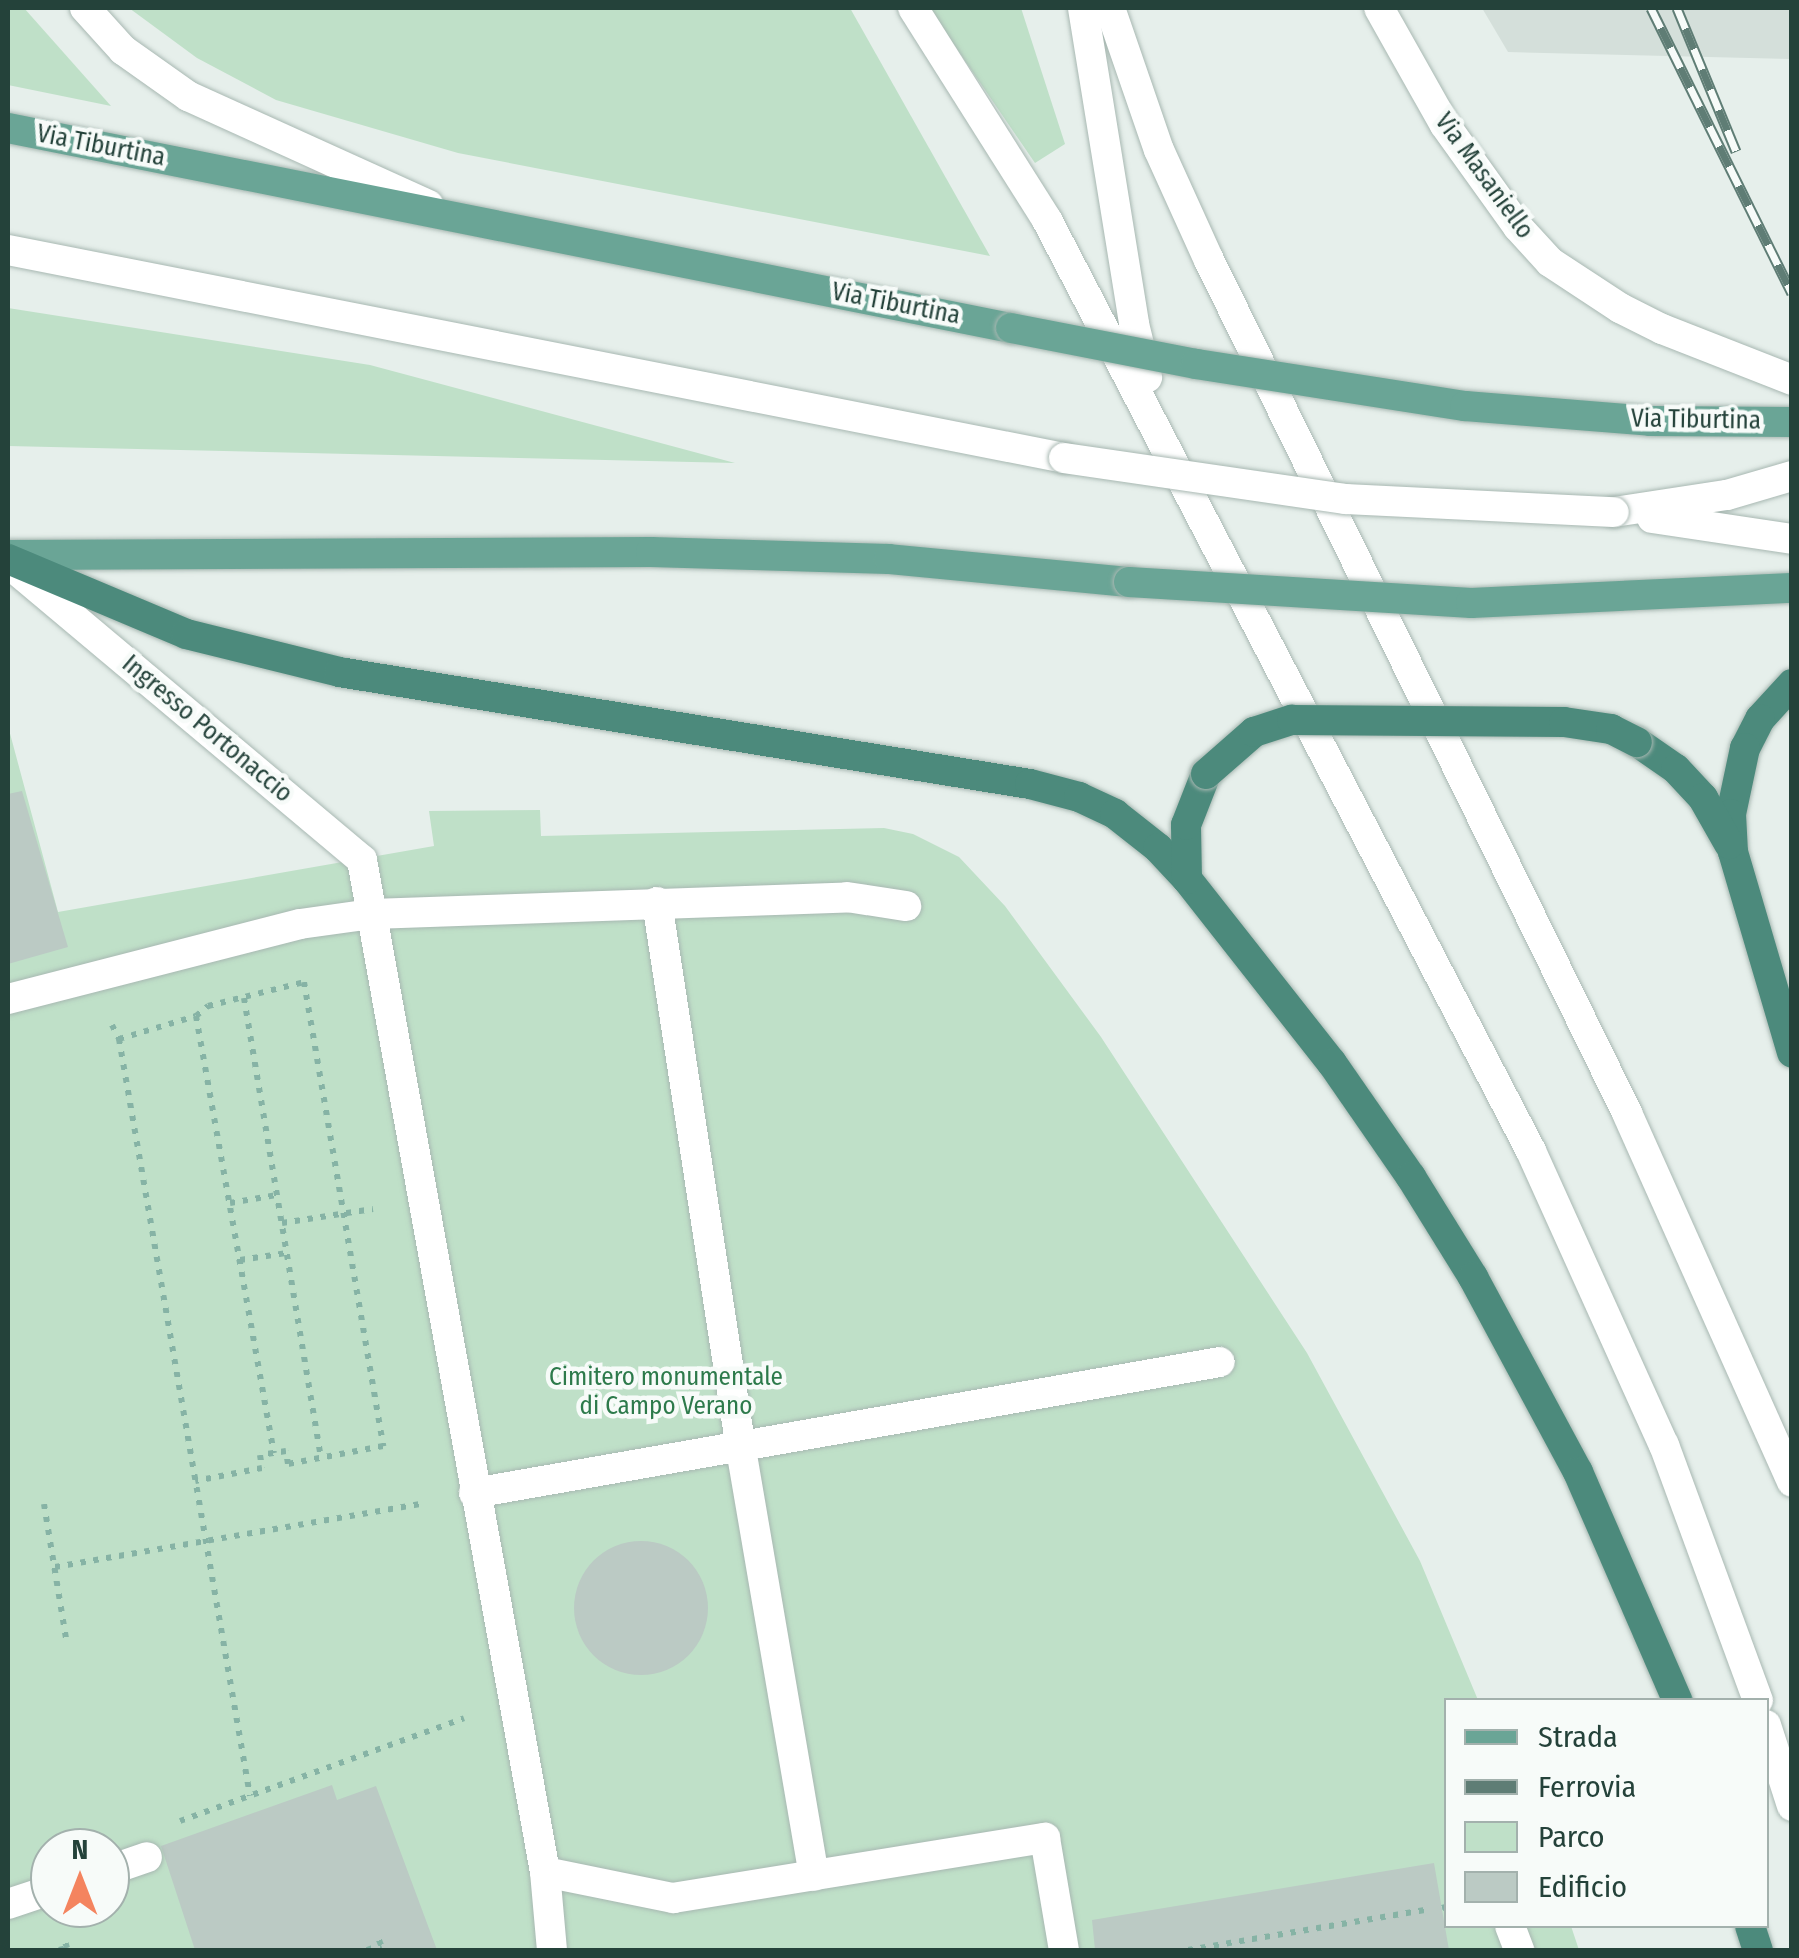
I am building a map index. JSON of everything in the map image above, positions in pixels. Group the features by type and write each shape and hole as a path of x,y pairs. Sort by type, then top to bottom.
{"highway":[{"path":"8,559 186,634 339,672 1057,790 1126,822 1187,880 1332,1063 1473,1278 1598,1514 1677,1698"},
{"path":"1733,852 1732,814 1745,748 1760,719 1792,684"},
{"path":"1187,880 1186,825 1206,774 1254,732 1292,720 1564,722 1612,729 1676,769 1703,798 1733,852 1783,988 1792,1052"}],"main road":[{"name":"Via Tiburtina","path":"8,128 1196,364 1466,406 1650,421 1792,422"},
{"path":"8,559 651,552 889,560 1129,582 1470,602 1792,588"}],"lane":[{"path":"85,8 123,50 188,96 449,214"},
{"path":"913,8 1047,220 1530,1150 1664,1445 1757,1698"},
{"path":"1083,8 1134,324 1171,457"},
{"path":"1110,8 1160,150 1209,260 1627,1113 1792,1482"},
{"name":"Via Masaniello","path":"1379,8 1444,126 1518,227 1550,262 1620,308 1662,329 1792,380"},
{"path":"8,250 1064,458 1346,499 1614,512 1792,539"},
{"path":"1614,512 1727,496 1792,476"},
{"name":"Ingresso Portonaccio","path":"8,559 362,860 511,1701 545,1872 552,1950"},
{"path":"8,999 300,924 372,914 847,897 906,906"},
{"path":"657,902 741,1448 814,1876"},
{"path":"474,1493 1220,1362"},
{"path":"1769,1733 1792,1806"},
{"path":"545,1872 672,1898 1045,1838 1064,1950"},
{"path":"130,1863 147,1857"}],"path":[{"path":"119,1039 196,1016 208,1006 304,982 383,1446 288,1464 286,1451 260,1456 262,1468 196,1481"},
{"path":"244,998 322,1457"},
{"path":"196,1016 274,1453"},
{"path":"114,1031 119,1039 250,1796"},
{"path":"230,1203 277,1195"},
{"path":"282,1223 356,1211"},
{"path":"240,1260 287,1253"},
{"path":"54,1567 430,1502"},
{"path":"44,1504 66,1638"},
{"path":"177,1822 511,1701"},
{"path":"1188,1950 1432,1909"},
{"path":"366,1950 380,1946 377,1935"},
{"path":"59,1950 67,1948 64,1938"}],"shaded area":[{"path":"1482,8 1791,8 1791,59 1508,52"}],"green space":[{"path":"8,8 24,8 111,106 8,85"},
{"path":"129,8 850,8 990,256 458,153 276,100 197,58"},
{"path":"929,8 1021,8 1065,144 1035,163"},
{"path":"8,308 370,365 735,463 8,446"},
{"name":"Cimitero monumentale di Campo Verano","path":"8,726 58,912 434,846 429,811 540,810 541,836 884,828 913,834 959,857 1005,906 1101,1037 1307,1353 1420,1561 1477,1698 1444,1698 1444,1928 1572,1928 1579,1950 8,1950"}],"building":[{"path":"22,791 68,947 8,964 8,794"},
{"path":"641,1541 667,1546 689,1560 703,1582 708,1608 703,1634 689,1656 667,1670 641,1675 615,1670 593,1656 579,1634 574,1608 579,1582 593,1560 615,1546"},
{"path":"332,1785 337,1800 376,1786 437,1950 195,1950 161,1846"},
{"path":"1434,1863 1449,1950 1095,1950 1092,1920"}],"railway":[{"path":"1651,8 1792,293"},
{"path":"1677,8 1736,151"}]}
